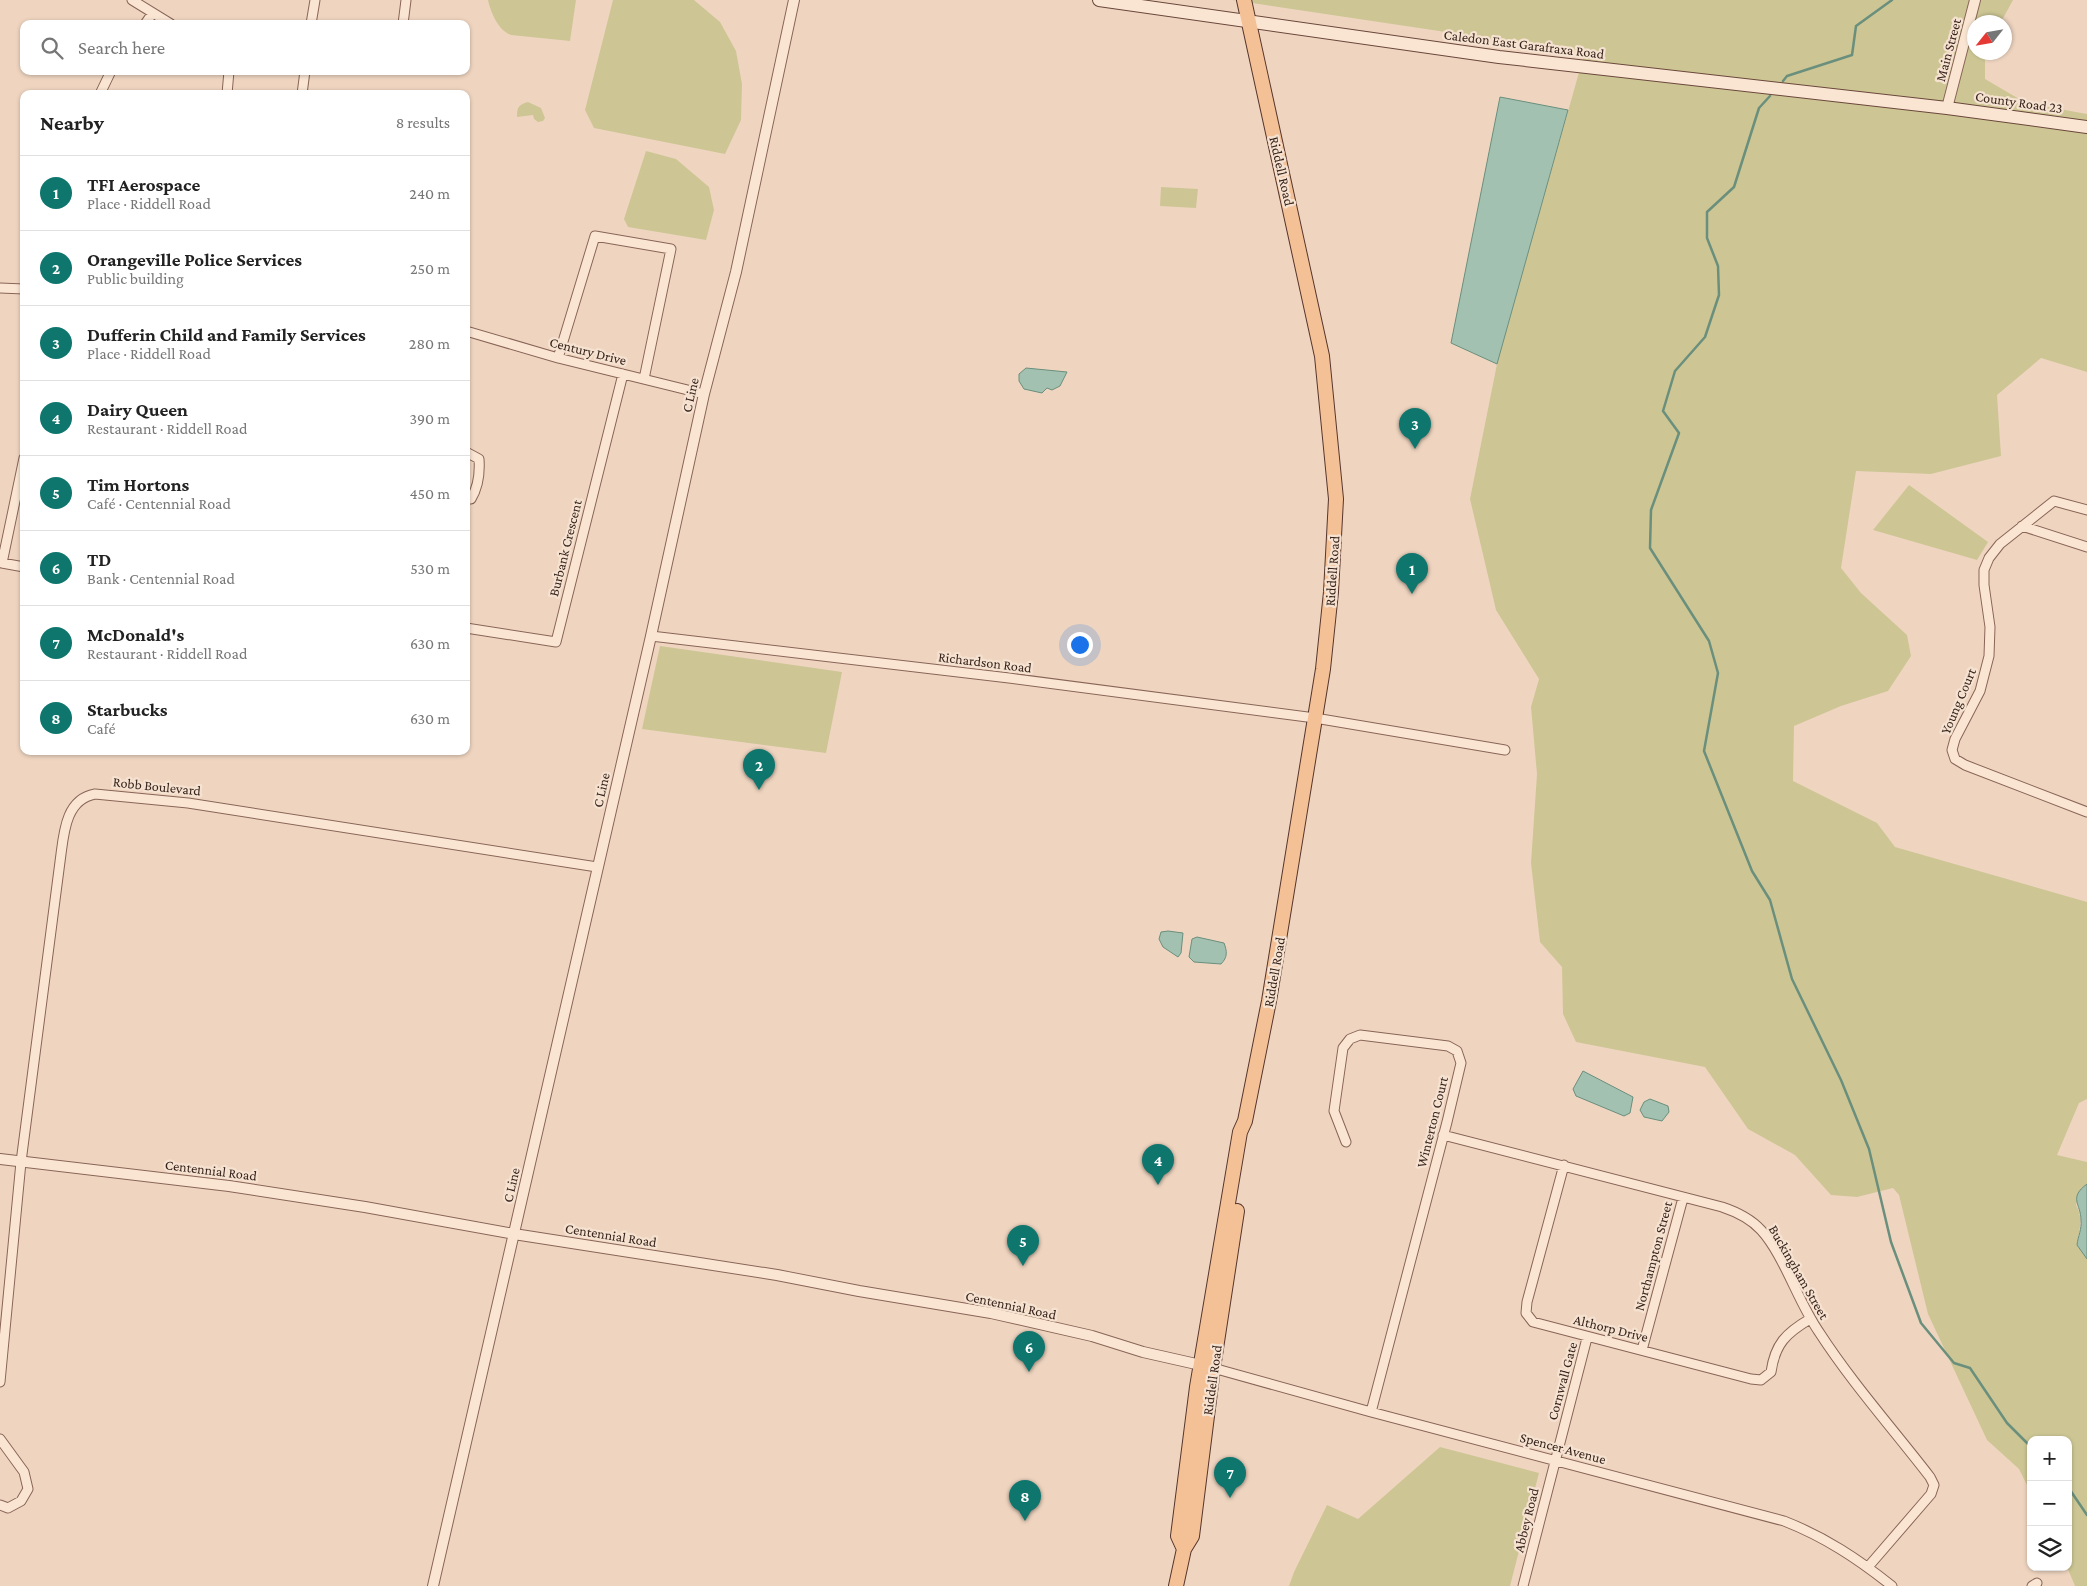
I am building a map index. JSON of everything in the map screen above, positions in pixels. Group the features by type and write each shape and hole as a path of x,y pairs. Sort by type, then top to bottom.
{"main road":[{"name":"Caledon East Garafraxa Road","path":"1099,0 1499,57 1947,108"},
{"name":"Riddell Road","path":"1176,1586 1184,1549 1178,1536 1207,1366 1240,1132 1245,1121 1269,1001 1323,670 1331,592 1336,499 1322,356 1244,0"},
{"name":"County Road 23","path":"1947,108 2087,127"}],"street":[{"path":"132,0 163,20"},
{"path":"312,20 314,0"},
{"path":"404,20 406,0"},
{"name":"C Line","path":"433,1586 651,636 704,394 736,272 794,0"},
{"name":"Main Street","path":"1947,108 1975,0"},
{"path":"148,20 152,14"},
{"path":"102,90 109,75"},
{"path":"227,90 229,75"},
{"path":"303,90 304,75"},
{"path":"558,358 596,236 671,249 644,379"},
{"path":"0,288 20,289"},
{"name":"Century Drive","path":"470,332 558,358 704,394"},
{"name":"Burbank Crescent","path":"470,629 556,642 623,374"},
{"path":"470,454 479,459 480,474 476,491 470,499"},
{"path":"20,477 2,563 20,565"},
{"name":"Young Court","path":"2087,510 2054,501 2000,544 1989,558 1984,570 1984,585 1990,627 1989,656 1980,691 1952,750 1955,759 1965,765 2087,812"},
{"path":"2022,526 2087,547"},
{"name":"Richardson Road","path":"651,636 1009,678 1315,718 1504,750"},
{"name":"Robb Boulevard","path":"0,1382 21,1162 64,830 72,809 86,795 95,794 188,803 597,867"},
{"name":"Winterton Court","path":"1346,1142 1334,1111 1343,1048 1350,1039 1360,1034 1448,1046 1458,1051 1461,1064 1371,1412"},
{"name":"Buckingham Street","path":"1442,1135 1736,1211 1762,1230 1810,1319 1837,1358 1930,1477 1934,1485 1931,1494 1868,1567"},
{"name":"Centennial Road","path":"0,1159 229,1186 365,1207 514,1234 777,1275 991,1313 1092,1336 1142,1352 1207,1366"},
{"name":"Althorp Drive","path":"1564,1165 1527,1302 1526,1312 1533,1322 1587,1338 1761,1380 1771,1372 1774,1355 1779,1344 1810,1319"},
{"name":"Northampton Street","path":"1642,1350 1683,1198"},
{"name":"Cornwall Gate","path":"1555,1461 1587,1338"},
{"name":"Spencer Avenue","path":"1207,1366 1371,1412 1784,1521 1840,1547 1892,1586"},
{"path":"0,1439 24,1472 28,1489 21,1501 8,1508 0,1505"},
{"name":"Abbey Road","path":"1526,1585 1555,1461"}],"shaded area":[{"path":"488,0 576,0 570,41 506,33 493,15"},
{"path":"613,0 694,0 720,22 736,51 742,84 741,120 725,154 594,128 585,110"},
{"path":"1232,0 2013,0 2005,15 1967,15 1967,60 1985,60 1985,79 2026,103 2087,114 2087,372 2041,358 1997,395 2001,456 1931,474 1856,471 1841,568 1861,593 1907,635 1911,656 1888,691 1841,706 1794,726 1793,781 1877,823 1895,847 2087,902 2087,1099 2079,1103 2057,1155 2087,1162 2087,1184 2082,1188 2076,1205 2080,1215 2077,1245 2087,1259 2087,1586 2075,1586 2069,1571 2072,1571 2072,1436 2027,1436 2027,1485 2019,1469 1987,1440 1928,1314 1899,1195 1893,1188 1857,1197 1831,1195 1795,1155 1748,1129 1705,1067 1576,1042 1563,1014 1562,967 1540,942 1531,863 1537,774 1531,707 1539,679 1496,610 1470,499 1497,364 1585,51 1532,45"},
{"path":"1500,97 1568,110 1497,364 1451,343"},
{"path":"528,102 541,108 545,118 543,121 538,122 534,119 533,115 517,117 519,107"},
{"path":"646,151 676,159 709,187 714,210 706,240 628,227 624,219"},
{"path":"1161,187 1198,189 1196,208 1160,206"},
{"path":"1026,368 1067,372 1060,386 1052,390 1047,388 1042,393 1024,389 1019,381 1019,374"},
{"path":"1909,485 1988,542 1977,560 1873,530"},
{"path":"660,646 842,672 826,753 642,729"},
{"path":"1161,932 1183,933 1181,953 1178,957 1163,947 1159,939"},
{"path":"1197,937 1224,943 1226,954 1221,964 1194,962 1189,957 1192,939"},
{"path":"1583,1071 1633,1097 1630,1113 1624,1116 1576,1096 1573,1089"},
{"path":"1650,1099 1668,1106 1669,1112 1662,1121 1644,1117 1640,1110 1644,1102"},
{"path":"2087,1184 2087,1259 2077,1245 2081,1223 2077,1197 2081,1189"},
{"path":"1440,1447 1539,1473 1510,1586 1289,1586 1327,1505 1358,1519"}],"waterway":[{"path":"1783,81 1787,76 1852,55 1856,26 1892,0"},
{"path":"1770,96 1759,108 1734,187 1707,212 1707,238 1718,266 1719,295 1705,337 1675,371 1663,411 1679,433 1651,510 1650,548 1709,641 1718,673 1704,751 1752,871 1770,900 1792,979 1841,1080 1869,1149 1891,1242 1921,1323 1954,1363 1970,1368 2007,1423 2027,1443"},
{"path":"2072,1493 2087,1515"}],"place":[{"name":"Dufferin Child and Family Services","path":"1415,449"},
{"name":"TFI Aerospace","path":"1412,594"},
{"name":"Orangeville Police Services","path":"759,790"},
{"name":"Dairy Queen","path":"1158,1185"},
{"name":"Tim Hortons","path":"1023,1266"},
{"name":"TD","path":"1029,1372"},
{"name":"McDonald's","path":"1230,1498"},
{"name":"Starbucks","path":"1025,1521"}]}
